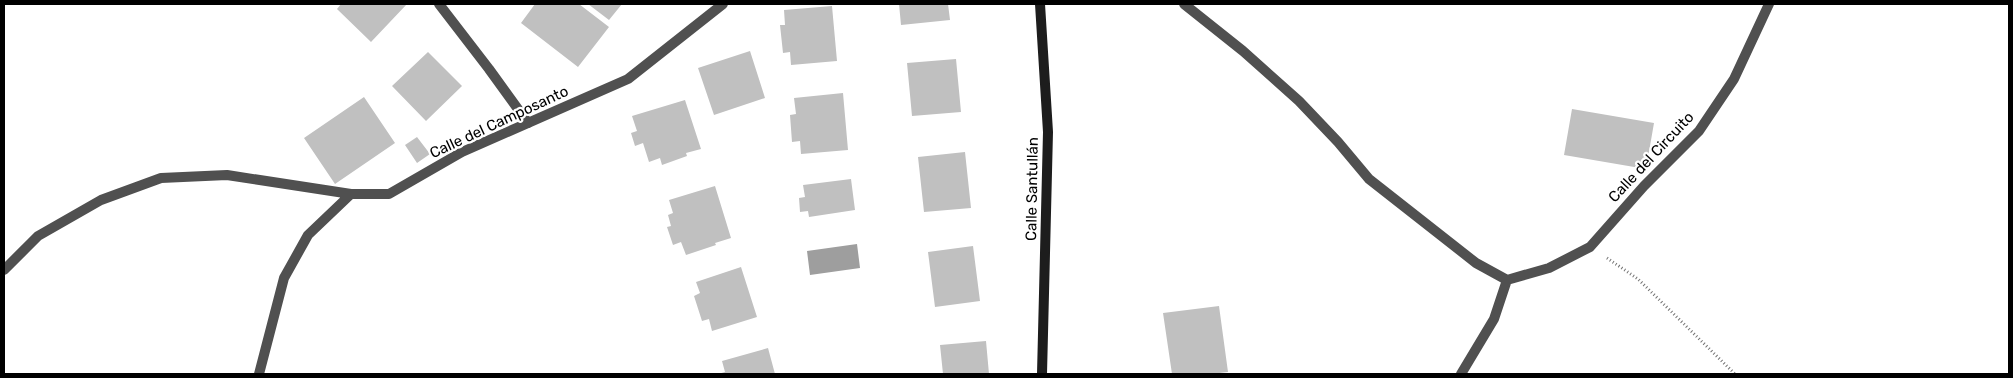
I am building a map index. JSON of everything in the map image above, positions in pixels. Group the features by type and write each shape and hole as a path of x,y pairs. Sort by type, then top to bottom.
{"street":[{"path":"439,4 528,123"},
{"name":"Calle del Camposanto","path":"4,270 38,236 101,200 161,178 227,175 351,194 389,194 462,152 628,79 723,4"},
{"name":"Calle Santullán","path":"1040,4 1048,132 1042,374"},
{"path":"1184,4 1243,51 1299,100 1369,179 1476,263 1507,280 1549,268 1590,247"},
{"name":"Calle del Circuito","path":"1590,247 1644,186 1699,131 1734,79 1768,4"},
{"path":"259,374 284,278 308,235 351,194"},
{"path":"1461,374 1494,319 1507,280"}],"path":[{"path":"1590,247 1638,279 1735,374"}],"shaded area":[{"path":"857,244 860,268 810,275 807,251"}],"building":[{"path":"341,4 407,4 371,42 337,9"},
{"path":"535,4 579,4 609,27 578,67 521,23"},
{"path":"588,4 622,4 609,20"},
{"path":"899,4 948,4 950,20 901,25"},
{"path":"832,6 837,61 791,65 790,52 783,53 780,25 785,25 784,10"},
{"path":"750,51 765,98 714,115 698,68"},
{"path":"428,52 462,86 426,121 392,86"},
{"path":"956,59 961,112 912,116 907,63"},
{"path":"843,93 848,150 801,154 800,141 792,142 790,115 796,114 794,98"},
{"path":"364,97 395,143 335,184 304,138"},
{"path":"685,100 701,149 686,153 687,156 662,165 660,158 649,162 643,143 635,146 631,133 637,131 632,116"},
{"path":"1572,109 1654,123 1646,169 1564,155"},
{"path":"417,137 430,154 417,163 405,145"},
{"path":"965,152 971,208 924,212 918,157"},
{"path":"851,179 855,210 809,217 808,211 800,212 799,198 805,197 803,185"},
{"path":"715,186 731,238 686,255 681,242 673,245 667,227 671,226 668,215 673,213 669,200"},
{"path":"973,246 980,301 935,307 928,252"},
{"path":"741,267 757,317 712,331 709,319 702,321 694,296 700,293 696,282"},
{"path":"1219,306 1228,372 1172,374 1163,313"},
{"path":"986,341 989,374 943,374 940,345"},
{"path":"768,348 775,374 718,374 725,372 722,361"}]}
